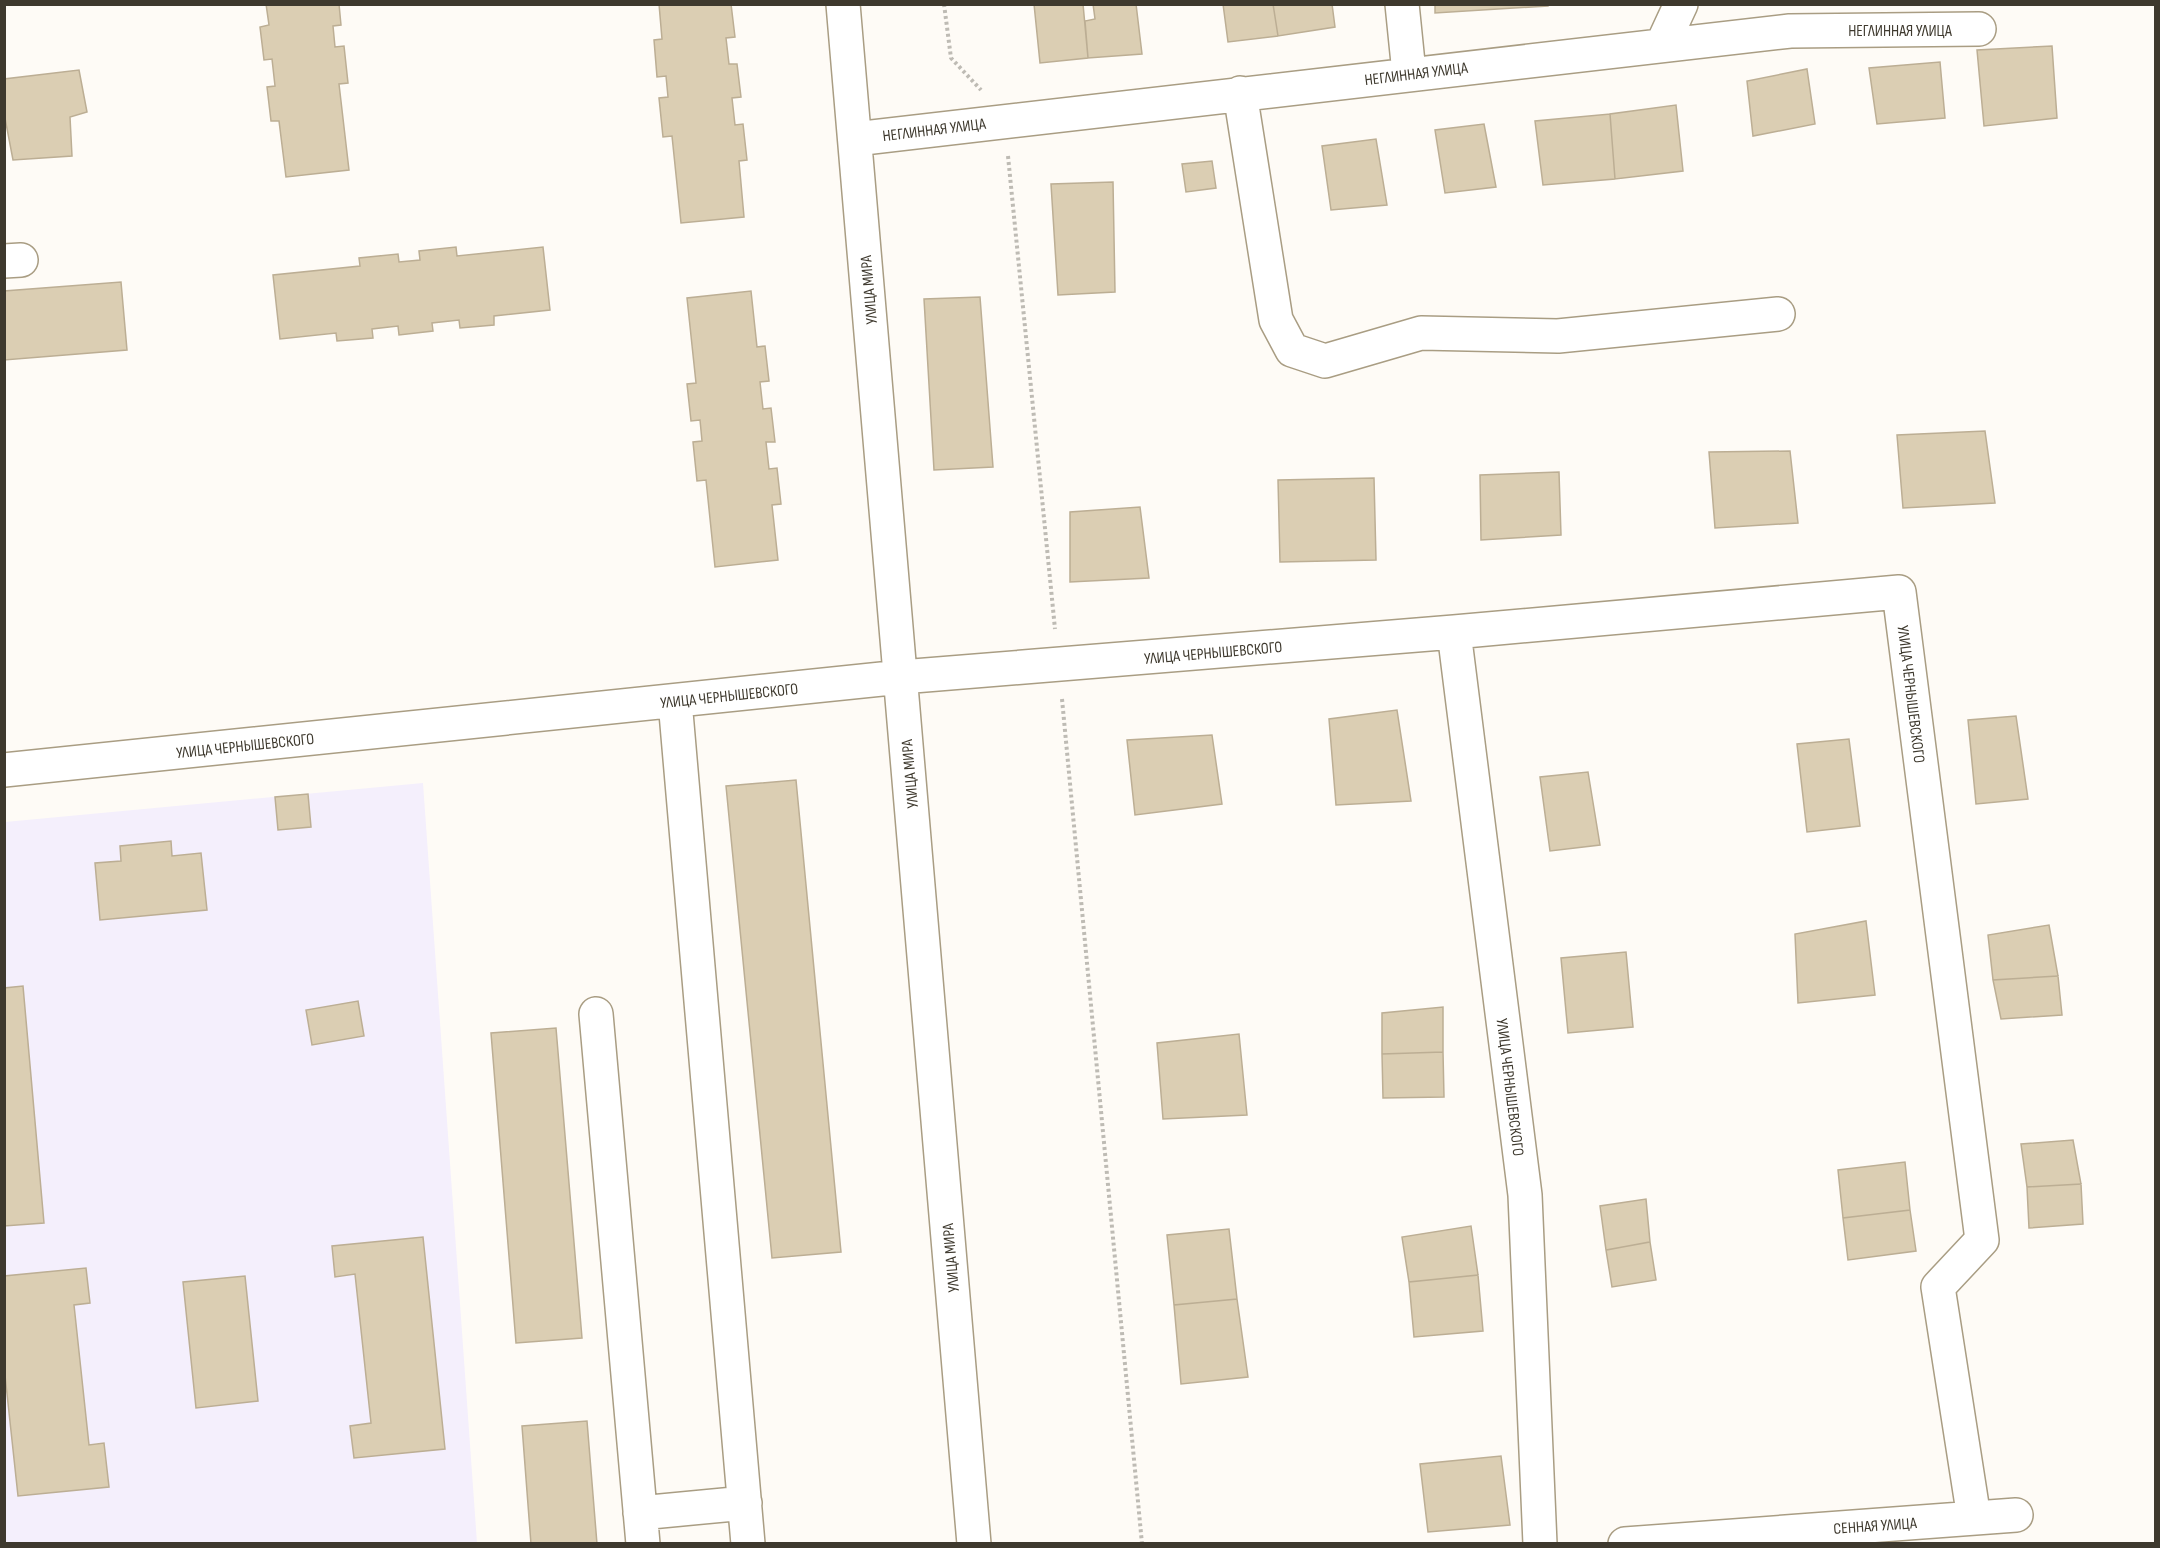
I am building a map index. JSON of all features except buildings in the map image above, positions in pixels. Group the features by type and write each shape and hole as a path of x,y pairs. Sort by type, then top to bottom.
{"street":[{"name":"УЛИЦА МИРА","path":"843,4 974,1544"},
{"path":"1402,4 1409,74"},
{"path":"1662,45 1681,4"},
{"name":"НЕГЛИННАЯ УЛИЦА","path":"855,139 1662,45 1793,18 1979,29"},
{"path":"1240,93 1276,320 1292,350 1325,361 1421,333 1558,336 1778,314"},
{"name":"УЛИЦА ЧЕРНЫШЕВСКОГО","path":"4,770 901,678 1899,592 1982,1240 1938,1287 1974,1518"},
{"name":"УЛИЦА ЧЕРНЫШЕВСКОГО","path":"1454,632 1524,1195 1540,1544"},
{"path":"675,701 748,1544"},
{"path":"596,1014 641,1528 745,1503"},
{"name":"СЕННАЯ УЛИЦА","path":"1626,1544 2016,1515"}],"path":[{"path":"944,4 951,58 987,97 1004,121 1059,665 1142,1544"}],"shaded area":[{"path":"423,783 477,1543 5,1544 5,822"}]}
